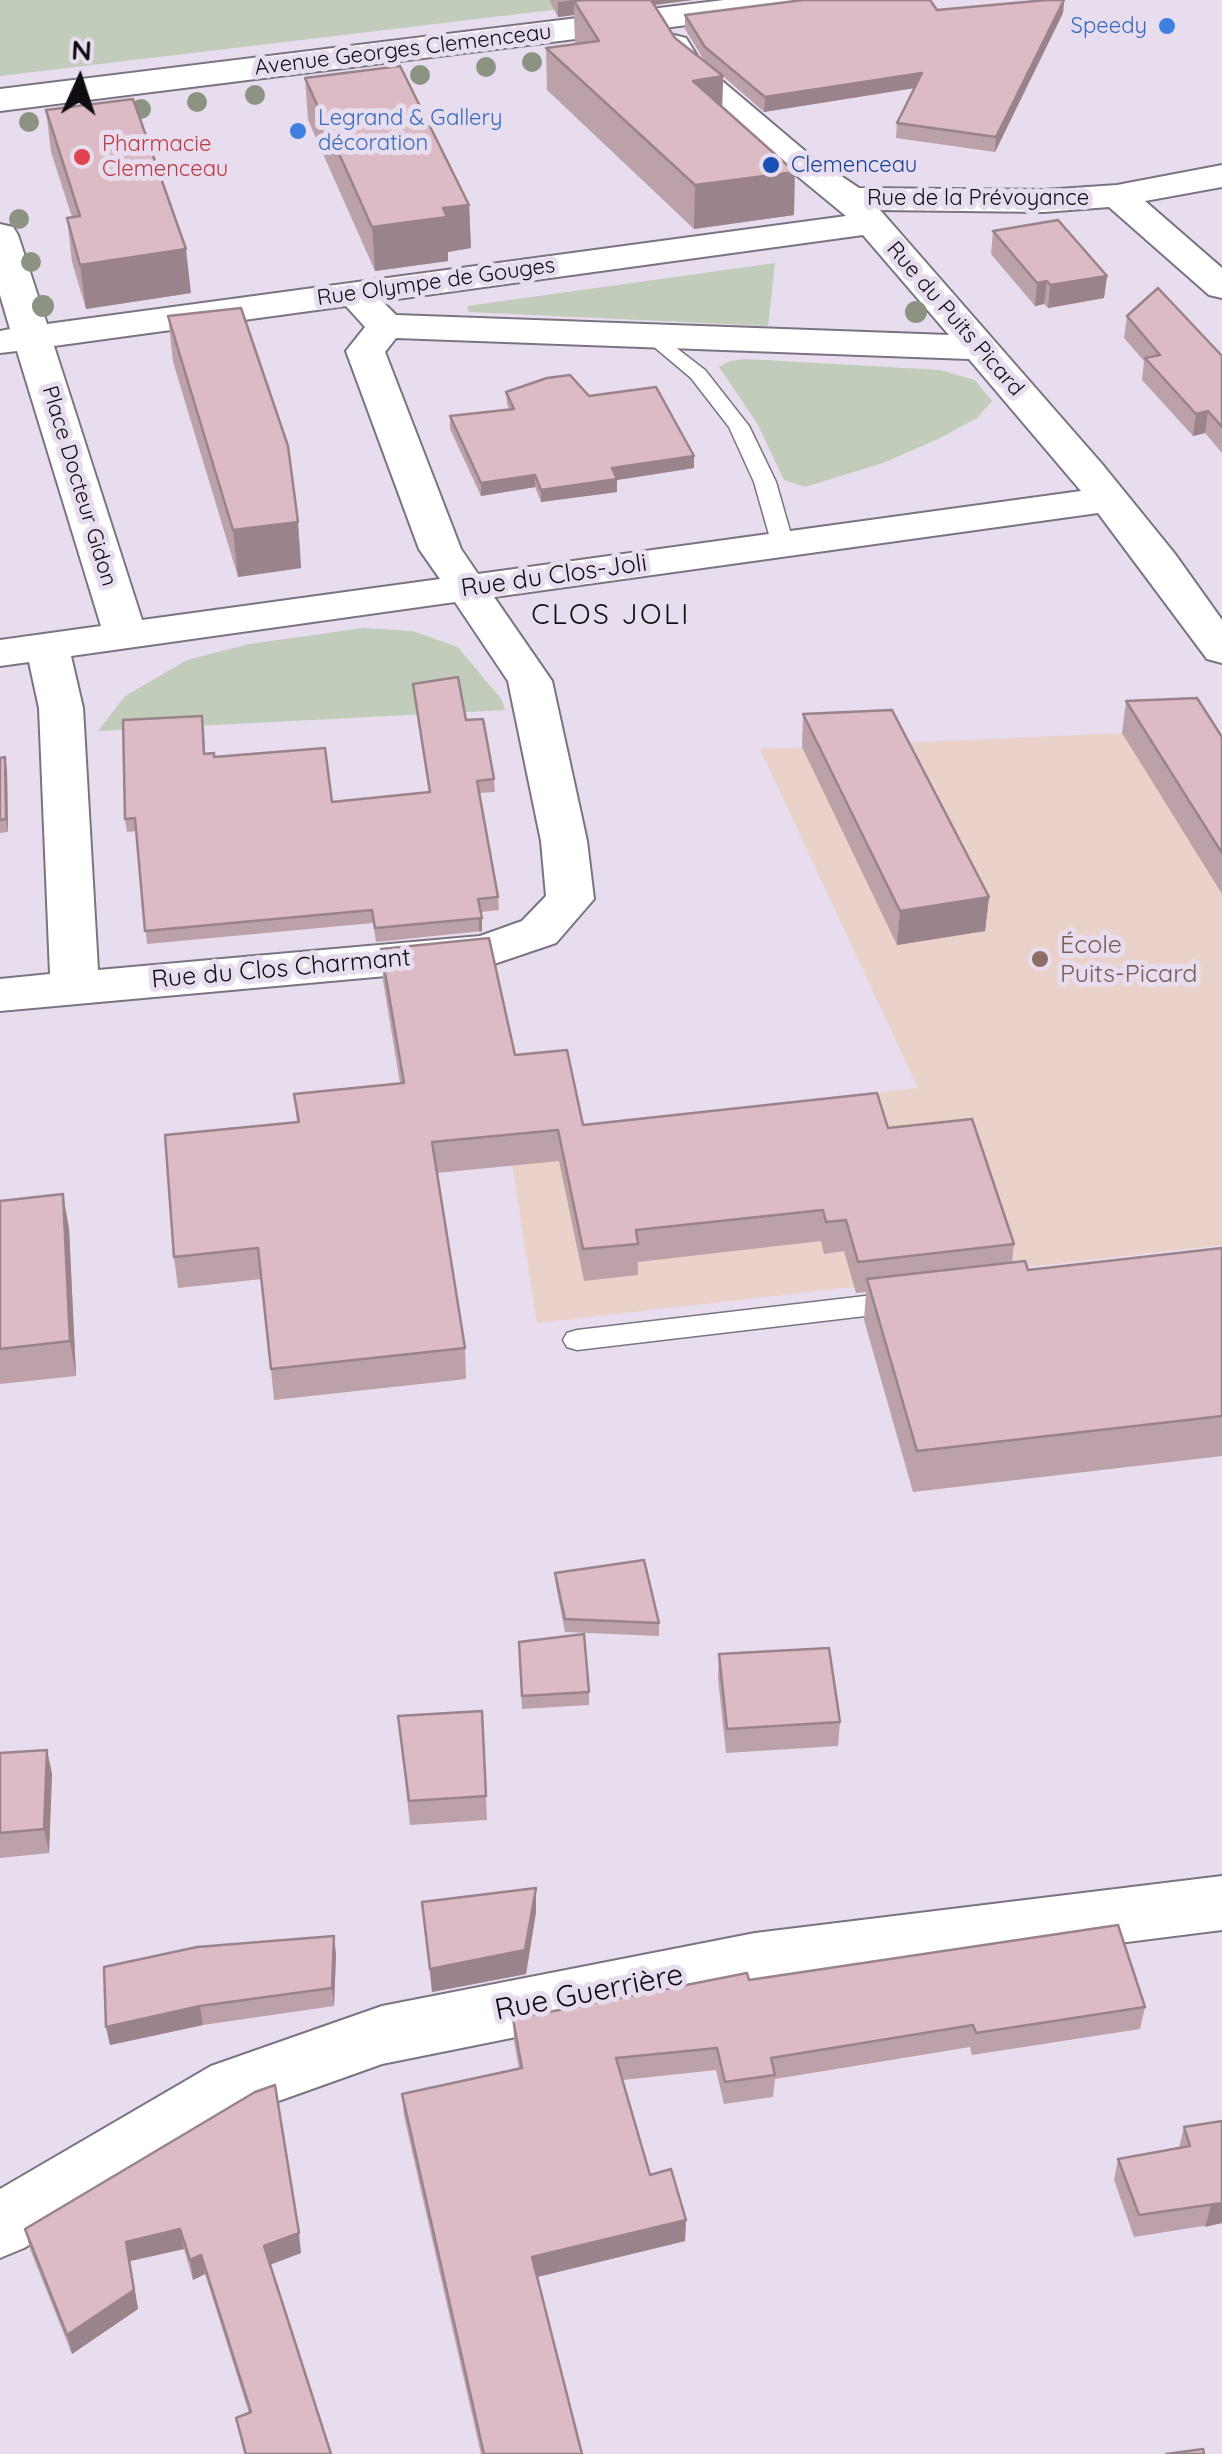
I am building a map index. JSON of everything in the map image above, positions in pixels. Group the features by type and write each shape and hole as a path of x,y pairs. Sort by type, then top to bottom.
{"main road":[{"name":"Avenue Georges Clemenceau","path":"0,100 807,0"}],"street":[{"name":"Rue du Puits Picard","path":"658,18 689,70 862,211 1108,499 1222,650"},
{"name":"Rue de la Prévoyance","path":"862,211 1117,196 1222,176"},
{"path":"1117,196 1222,287"},
{"name":"Rue Olympe de Gouges","path":"16,340 354,294 862,211"},
{"name":"Place Docteur Gidon","path":"0,234 16,340 126,636"},
{"path":"354,294 386,326 979,348"},
{"path":"386,326 364,351 440,550 465,589"},
{"name":"Rue du Clos-Joli","path":"0,653 1108,499"},
{"name":"Rue du Clos Charmant","path":"0,994 485,951 539,932 570,899 543,730 530,681 465,589"},
{"path":"47,646 61,708 76,987"},
{"name":"Rue Guerrière","path":"0,2226 234,2087 382,2036 756,1961 1222,1902"}],"lane":[{"path":"653,336 698,374 740,426 765,482 782,545"},
{"path":"577,1340 929,1299"}],"shaded area":[{"name":"École Puits-Picard","path":"1192,730 1222,773 1222,1245 537,1323 507,1133 918,1088 760,749"}],"green space":[{"path":"0,0 636,0 0,76"},
{"path":"775,263 768,326 469,312 467,306"},
{"path":"746,359 940,370 975,380 992,401 977,418 938,439 883,463 805,487 784,480 757,423 719,367"},
{"path":"363,628 412,631 458,647 502,700 505,710 98,731 125,696 187,660 249,644"}],"building":[{"path":"651,0 675,38 723,76 693,81 795,172 695,185 546,48 599,41 574,1"},
{"path":"803,0 930,0 937,10 1064,0 996,137 897,123 922,73 765,97 705,47 685,15"},
{"path":"400,66 469,205 443,208 447,217 372,227 305,78"},
{"path":"133,99 186,249 80,265 67,218 80,216 46,110"},
{"path":"1058,220 1107,276 1050,285 1047,281 1037,283 993,231"},
{"path":"1158,288 1222,356 1222,427 1208,411 1196,414 1145,358 1160,355 1127,316"},
{"path":"241,308 288,446 298,522 233,530 168,316"},
{"path":"570,375 589,396 656,387 694,456 612,468 617,479 541,490 535,475 481,483 450,416 514,409 506,392 547,378"},
{"path":"458,677 466,720 483,719 494,779 477,781 498,897 478,899 482,918 375,928 372,910 145,931 135,818 125,819 123,720 202,716 204,754 214,753 214,757 325,748 332,802 430,792 413,684"},
{"path":"1197,698 1222,737 1222,853 1126,701"},
{"path":"892,710 989,897 900,911 803,714"},
{"path":"5,757 6,819 0,820 0,758"},
{"path":"489,938 515,1055 567,1050 583,1125 877,1093 888,1128 972,1119 1014,1244 858,1262 846,1220 826,1222 823,1210 636,1230 638,1244 583,1249 558,1130 432,1142 465,1348 271,1369 258,1248 174,1257 165,1135 299,1122 294,1094 404,1083 381,949"},
{"path":"63,1194 70,1341 0,1349 0,1201"},
{"path":"1222,1248 1222,1416 917,1451 867,1279 1025,1261 1028,1270"},
{"path":"644,1560 659,1623 565,1619 555,1573"},
{"path":"584,1634 589,1692 522,1696 519,1642"},
{"path":"829,1648 840,1722 727,1729 719,1654"},
{"path":"482,1711 486,1796 409,1801 398,1716"},
{"path":"47,1750 44,1829 0,1833 0,1753"},
{"path":"536,1888 525,1950 430,1969 422,1902"},
{"path":"1118,1925 1145,2007 976,2033 973,2025 771,2058 775,2075 725,2082 717,2048 616,2058 650,2175 671,2169 686,2220 532,2257 582,2454 484,2454 402,2094 522,2068 513,2019 747,1973 749,1980"},
{"path":"334,1936 332,1988 200,2006 106,2027 104,1967 197,1947"},
{"path":"275,2085 299,2233 264,2246 331,2454 246,2454 236,2418 251,2412 201,2255 190,2260 180,2229 126,2242 134,2290 67,2335 25,2229 255,2092"},
{"path":"1222,2121 1222,2203 1139,2215 1118,2159 1190,2146 1184,2127"},
{"path":"1203,2449 1204,2454 1166,2454"}],"place":[{"name":"Speedy","path":"1167,26"},
{"name":"Legrand & Gallery décoration","path":"298,131"},
{"name":"Pharmacie Clemenceau","path":"82,157"},
{"name":"Clemenceau","path":"771,165"},
{"name":"École Puits-Picard","path":"1040,959"}],"district":[{"name":"CLOS JOLI","path":"611,616"}]}
